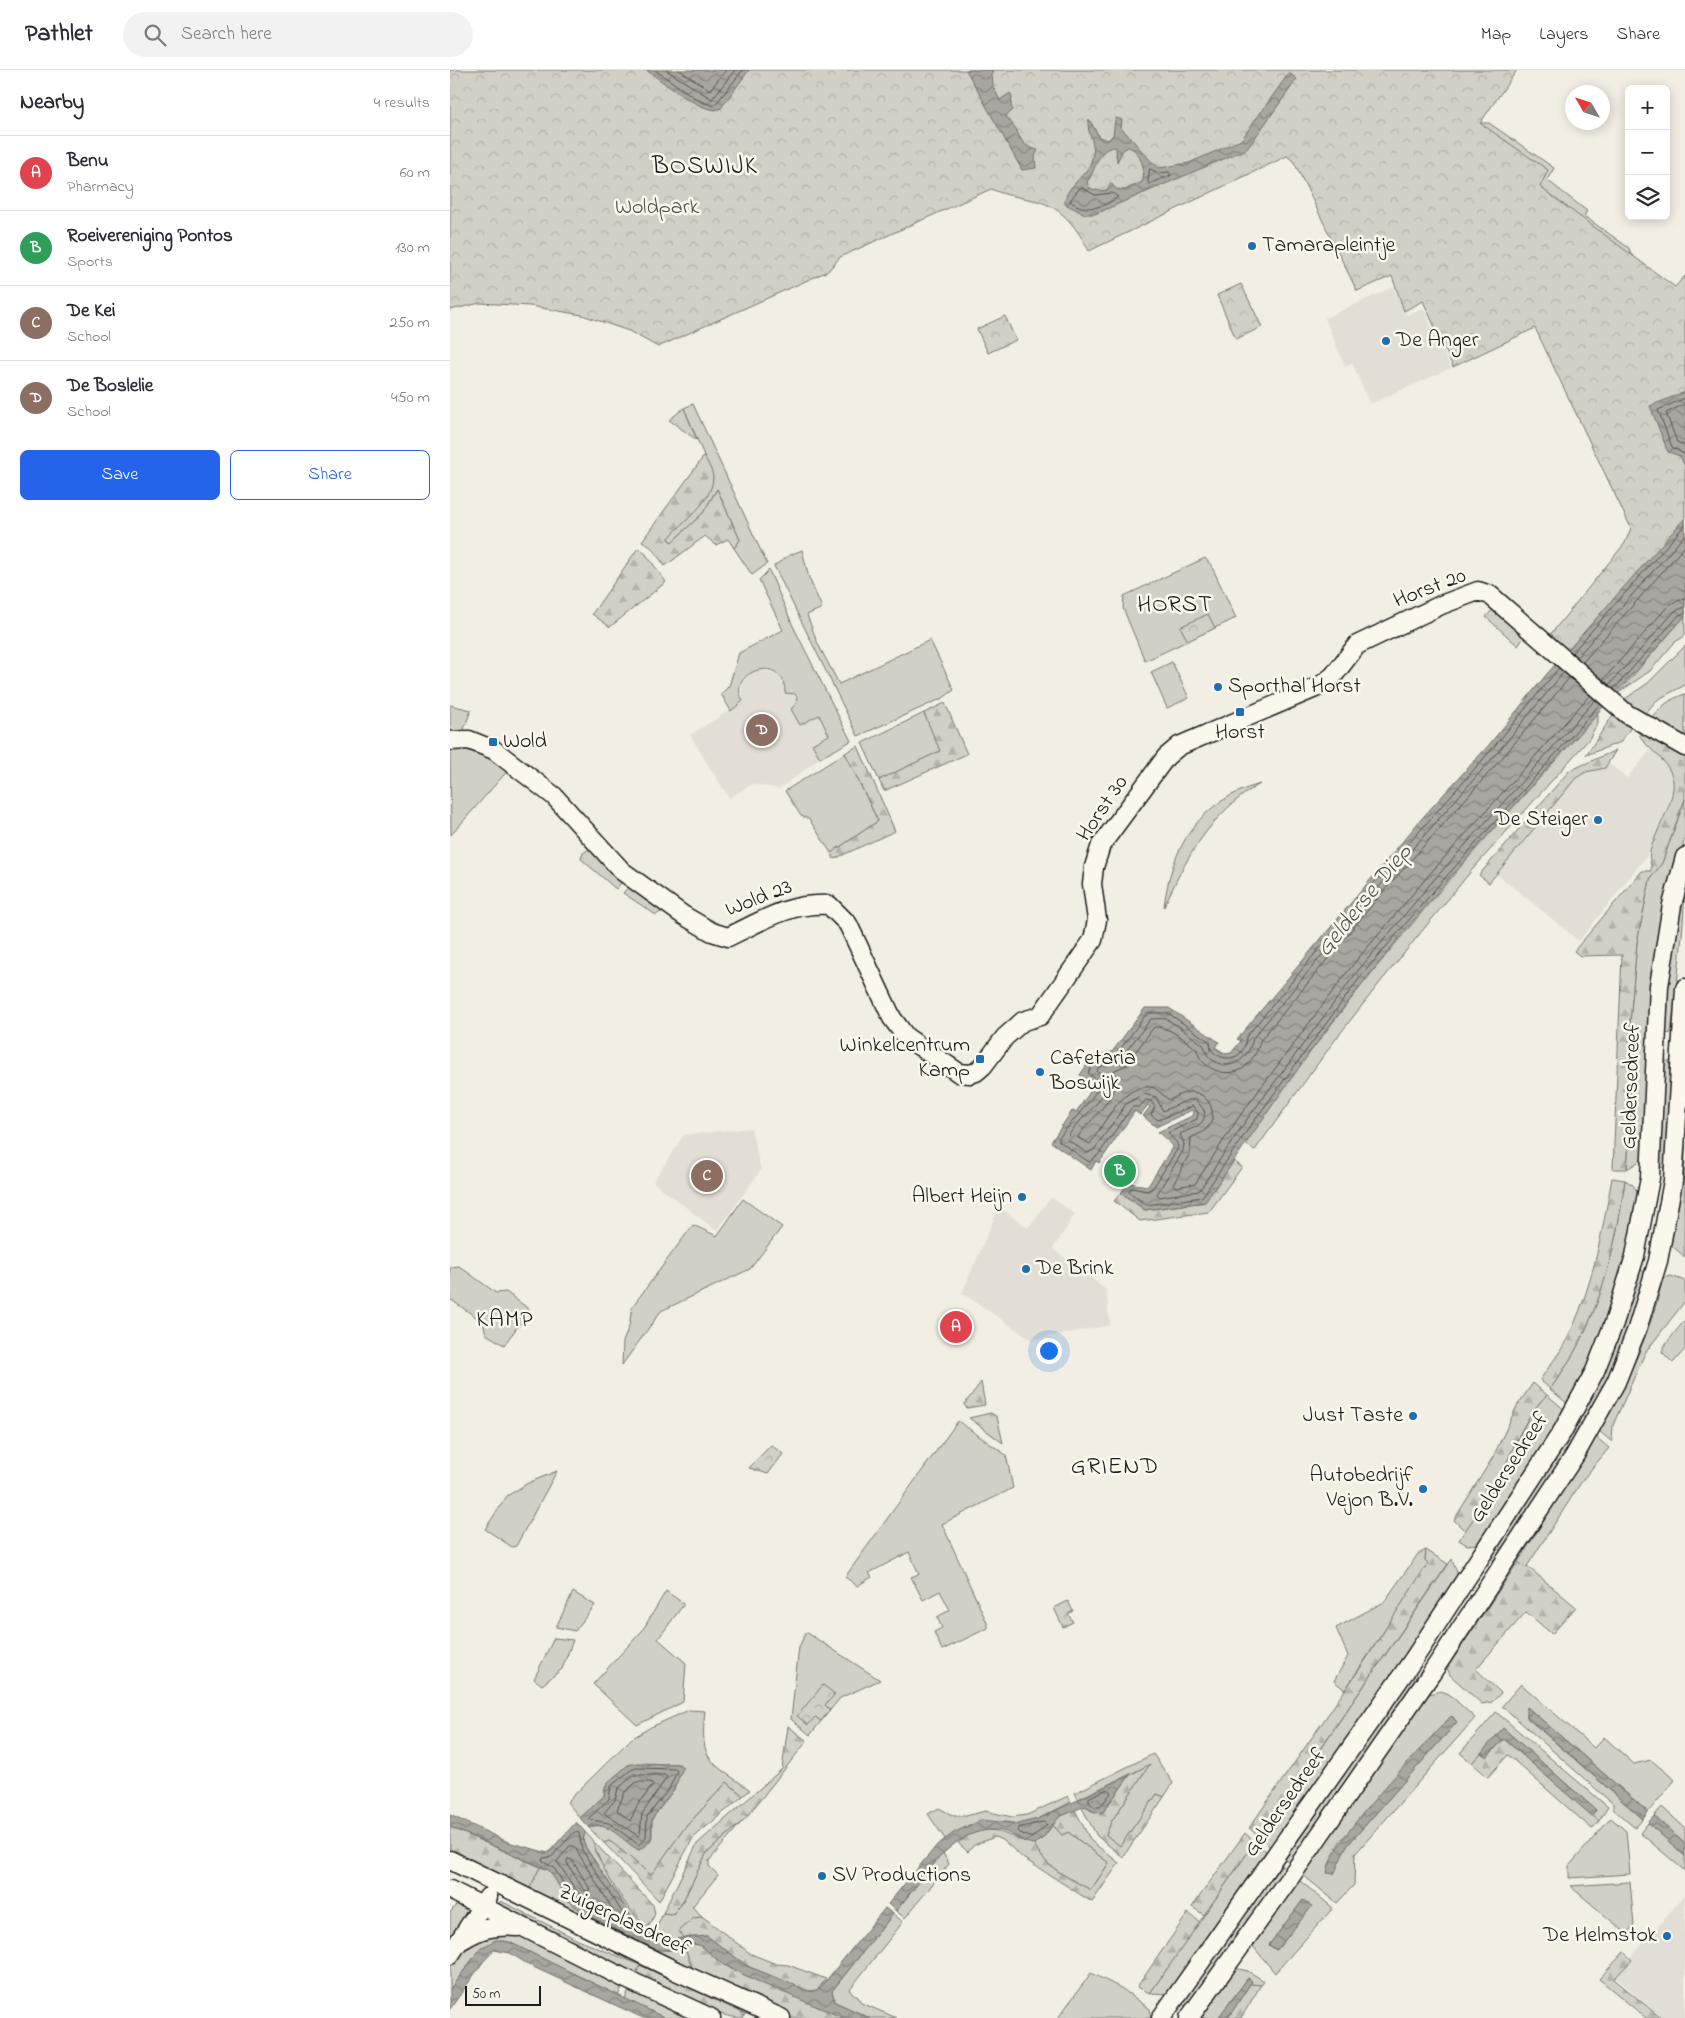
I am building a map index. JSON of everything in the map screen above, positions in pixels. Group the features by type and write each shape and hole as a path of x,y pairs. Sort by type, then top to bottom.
{"main road":[{"name":"Horst 20","path":"1174,749 1320,686 1333,676 1357,645 1448,602 1478,591 1490,595 1626,714 1685,747"},
{"name":"Wold 23","path":"450,741 468,740 494,750 522,770 554,796 622,871 683,915 712,932 728,937 789,908 808,904 829,905 848,924 892,1018 906,1037 959,1073 970,1074 983,1066 1005,1037 1023,1021"},
{"name":"Horst 30","path":"1023,1021 1040,1016 1093,940 1097,920 1092,884 1094,867 1101,845 1174,749"},
{"name":"Geldersedreef","path":"1161,2018 1413,1660 1568,1419 1595,1370 1614,1323 1635,1256 1650,1178 1659,986 1672,905 1685,857"},
{"name":"Geldersedreef","path":"1189,2018 1290,1878 1431,1674 1587,1435 1616,1382 1634,1338 1658,1261 1673,1181 1685,988"},
{"name":"Zuigerplasdreef","path":"450,1860 484,1879 668,1967 781,2018"},
{"path":"453,1897 484,1879 488,1898 455,1949"},
{"path":"453,1897 483,1906 522,1928 711,2018"},
{"path":"455,1949 488,1928 498,1926 522,1928"}],"shaded area":[{"name":"De Anger","path":"1393,287 1407,315 1423,308 1451,368 1370,404 1352,363 1345,367 1325,318"},
{"path":"763,669 778,675 785,690 797,698 796,704 791,709 801,725 819,715 829,735 812,744 820,758 779,789 753,784 729,798 690,735 743,702 741,694 743,682 752,672"},
{"name":"De Steiger","path":"1652,748 1669,768 1674,784 1673,791 1649,853 1579,941 1492,870 1571,777 1608,763 1627,778"},
{"path":"751,1128 761,1170 717,1231 653,1182 684,1135"},
{"name":"De Brink","path":"1051,1197 1075,1214 1053,1249 1106,1290 1110,1325 1032,1340 962,1293 999,1207 1028,1228"},
{"name":"De Helmstok","path":"1685,1895 1685,2018 1662,2018 1614,1976"}],"green space":[{"name":"Woldpark","path":"450,70 648,70 663,80 735,70 1517,70 1480,123 1548,170 1540,187 1675,287 1685,276 1685,614 1612,694 1550,635 1625,543 1631,528 1535,328 1453,367 1423,301 1404,311 1392,276 1357,291 1294,162 1287,156 1089,251 1074,227 1062,214 1046,204 991,189 840,257 828,271 658,347 629,331 582,315 530,306 480,303 450,310"},
{"path":"1468,123 1489,123 1554,168 1547,180 1587,211 1584,216 1629,248 1631,256 1574,223"},
{"path":"1241,284 1262,327 1236,339 1217,295"},
{"path":"1005,316 1016,340 988,353 977,329"},
{"path":"693,404 767,564 752,575 734,548 740,540 717,489 703,513 672,542 668,538 697,509 713,477 684,408"},
{"path":"684,408 697,440 669,420"},
{"path":"704,456 713,475 708,496 668,539 672,542 703,513 717,489 740,540 734,548 728,539 716,545 705,536 665,566 651,547 642,541"},
{"path":"638,548 645,553 666,582 610,627 592,614"},
{"path":"802,550 809,578 822,608 807,615 818,644 839,684 930,640 954,690 943,698 858,736 774,566 788,556"},
{"path":"1205,558 1211,565 1236,618 1145,661 1123,608 1124,596"},
{"path":"769,570 793,626 851,741 820,758 812,744 829,735 819,715 800,725 791,709 796,704 797,697 795,694 785,693 782,680 776,672 767,669 757,670 748,675 742,682 740,691 743,701 731,711 721,694 729,686 739,653 783,630 759,580"},
{"path":"1494,608 1527,633 1518,646 1486,617"},
{"path":"1208,614 1215,628 1188,641 1180,627"},
{"path":"1685,616 1685,636 1675,642 1650,671 1618,693"},
{"path":"1685,646 1685,685 1657,700 1643,716 1625,699 1648,683"},
{"path":"1172,662 1189,698 1167,708 1151,672"},
{"path":"1685,694 1685,740 1651,722 1665,704"},
{"path":"945,703 967,754 884,791 879,780 940,751 924,713"},
{"path":"450,705 471,710 463,732 450,734"},
{"path":"924,713 941,751 879,780 862,743"},
{"path":"1598,714 1598,722 1589,739 1472,870 1378,985 1335,1040 1255,1150 1245,1144 1288,1081 1397,942 1496,826"},
{"path":"1613,715 1631,727 1621,742 1586,755"},
{"path":"1638,731 1658,738 1685,753 1685,799 1662,863 1650,879 1637,942 1630,1022 1630,1120 1627,1169 1613,1169 1622,955 1580,956 1574,951 1642,871 1651,871 1650,852 1669,803 1673,784 1669,769 1660,757 1644,742"},
{"path":"450,746 468,746 510,768 451,835"},
{"path":"858,746 895,831 834,859 831,853 878,821 845,753"},
{"path":"1616,750 1605,768 1586,772 1576,778 1489,883 1479,875 1569,771"},
{"path":"845,753 878,821 831,853 809,819 801,816 785,791"},
{"path":"1260,784 1243,795 1214,822 1181,871 1164,907 1173,865 1181,846 1192,829 1220,802"},
{"path":"1685,799 1685,838 1671,885 1646,1060 1643,1159 1627,1169 1630,1120 1630,1022 1637,942 1650,879 1662,863"},
{"path":"592,847 624,879 616,889 581,859 583,853"},
{"path":"1685,875 1682,934 1671,1033 1664,1034 1669,977"},
{"path":"631,884 662,911 656,915 623,893"},
{"path":"1661,1061 1670,1061 1668,1166 1664,1168 1657,1166"},
{"path":"1685,1145 1685,1257 1671,1245 1683,1178"},
{"path":"1234,1161 1242,1167 1209,1212 1140,1221 1114,1201 1121,1193 1145,1210 1205,1202"},
{"path":"1612,1178 1625,1180 1616,1236 1609,1263 1592,1316 1566,1366 1550,1389 1540,1380 1563,1346 1583,1302 1600,1241"},
{"path":"1625,1180 1633,1185 1640,1196 1627,1250 1603,1330 1582,1381 1569,1405 1550,1389 1566,1366 1592,1316 1616,1236"},
{"path":"743,1199 782,1227 750,1269 661,1311 622,1365 623,1342 629,1326 632,1307 693,1225 717,1236"},
{"path":"459,1266 496,1293 506,1292 530,1310 504,1345 486,1334 483,1322 450,1299 450,1267"},
{"path":"1638,1270 1648,1272 1616,1367 1588,1421 1580,1414"},
{"path":"1671,1276 1685,1281 1685,1301 1645,1353 1613,1425 1612,1442 1599,1431 1637,1357 1652,1318 1663,1278"},
{"path":"1685,1320 1685,1349 1673,1363 1662,1352 1664,1346"},
{"path":"981,1382 985,1405 967,1408 964,1405"},
{"path":"1533,1383 1547,1395 1538,1404 1524,1425 1497,1482 1465,1531 1454,1520 1493,1457 1517,1406"},
{"path":"1547,1395 1566,1411 1480,1544 1467,1545 1459,1540 1494,1483 1524,1426"},
{"path":"991,1413 997,1417 1003,1443 969,1418"},
{"path":"1577,1420 1585,1427 1499,1559 1493,1560 1490,1557"},
{"path":"958,1421 1006,1455 1013,1488 942,1524 988,1628 942,1650 934,1632 942,1628 937,1617 950,1610 940,1591 923,1600 911,1577 919,1574 909,1552 869,1573 872,1577 857,1586 845,1577"},
{"path":"1596,1437 1609,1448 1584,1478 1526,1568 1518,1562"},
{"path":"771,1445 783,1454 768,1474 749,1468"},
{"path":"557,1471 516,1546 512,1547 485,1529 507,1496 528,1483"},
{"path":"1426,1550 1425,1560 1429,1563 1345,1690 1334,1681 1348,1656 1336,1628 1384,1602 1418,1554"},
{"path":"1426,1550 1448,1564 1259,1837 1249,1828 1361,1667 1428,1563 1425,1560"},
{"path":"1452,1559 1459,1578 1273,1849 1259,1837"},
{"path":"1518,1562 1526,1568 1527,1566 1576,1607 1552,1634 1526,1612 1476,1669 1501,1693 1492,1702 1482,1704 1450,1675 1447,1668"},
{"path":"666,1591 684,1604 658,1639 686,1663 683,1702 637,1725 593,1684 642,1631"},
{"path":"573,1592 595,1605 575,1631 556,1627"},
{"path":"1068,1601 1073,1611 1068,1614 1073,1622 1063,1627 1054,1608"},
{"path":"806,1632 880,1680 840,1698 810,1735 791,1719 799,1647"},
{"path":"554,1638 573,1640 562,1669 542,1685 534,1679"},
{"path":"1412,1674 1419,1680 1292,1865 1284,1858"},
{"path":"1521,1684 1594,1748 1604,1737 1634,1764 1651,1760 1675,1780 1648,1812 1527,1707 1527,1718 1643,1819 1635,1828 1613,1809 1613,1804 1502,1706"},
{"path":"823,1685 835,1694 825,1705 830,1710 821,1721 815,1717 808,1725 797,1716"},
{"path":"1441,1691 1449,1694 1475,1718 1355,1854 1354,1885 1337,1903 1303,1875 1320,1846 1421,1696","holes":["1452,1716 1457,1722 1346,1847 1341,1856 1336,1848 1341,1840"]},
{"path":"689,1710 705,1711 704,1742 706,1752 711,1760 750,1790 743,1796 727,1782 683,1830 651,1876 609,1841 604,1843 589,1828 601,1826 608,1828 639,1850 646,1846 652,1837 652,1819 674,1789 680,1764 631,1764 605,1786 604,1796 580,1818 567,1802 631,1739 651,1727"},
{"path":"1496,1712 1608,1807 1599,1821 1592,1816 1596,1810 1504,1729 1472,1763 1460,1753"},
{"path":"788,1726 807,1741 745,1819 706,1854 684,1899 673,1914 663,1913 697,1844 782,1769"},
{"path":"1504,1739 1599,1821 1592,1829 1508,1755 1488,1777 1472,1763 1481,1753 1487,1757"},
{"path":"1153,1754 1173,1783 1164,1797 1157,1794 1120,1846 1106,1835 1111,1822 1149,1765 1078,1799 1075,1793"},
{"path":"1150,1764 1111,1822 1106,1835 1120,1846 1157,1794 1164,1797 1123,1857 1097,1836 1082,1808 1085,1806 1091,1811 1103,1812 1130,1775"},
{"path":"727,1782 743,1796 693,1838 659,1901 604,1843 609,1841 614,1844 651,1875 683,1830"},
{"path":"1068,1796 1071,1802 1038,1819 1018,1824 1006,1822 969,1825 945,1839 928,1814 939,1808 954,1816 966,1816 985,1811 1012,1817 1027,1815"},
{"path":"1662,1807 1685,1828 1685,1844 1654,1816"},
{"path":"1075,1810 1091,1841 1119,1863 1092,1902 1023,1858 1004,1841 995,1837 974,1845 968,1852 958,1843 970,1835 989,1830 998,1831 1034,1843 1050,1865 1091,1890 1109,1863 1068,1832 1062,1835 1053,1825 1059,1817"},
{"path":"1611,1818 1626,1831 1630,1874 1569,1878 1569,1866"},
{"path":"744,1819 709,1861 709,1866 718,1875 692,1907 703,1917 694,1918 680,1932 683,1938 665,1940 653,1936 663,1913 673,1914 684,1899 706,1854"},
{"path":"1648,1823 1685,1856 1685,1871 1640,1833"},
{"path":"1053,1825 1062,1835 1068,1832 1109,1863 1091,1890 1058,1871 1038,1851 1034,1843 1042,1839"},
{"path":"450,1827 540,1867 529,1890 450,1856"},
{"path":"585,1832 593,1841 595,1852 641,1923 648,1928 646,1933 639,1928 586,1848 583,1840"},
{"path":"1245,1833 1255,1842 1204,1915 1192,1907"},
{"path":"593,1841 653,1905 655,1914 648,1928 632,1912 615,1888 601,1863"},
{"path":"1255,1842 1269,1854 1170,1994 1150,1993"},
{"path":"943,1853 949,1864 905,1918 896,1911"},
{"path":"1280,1864 1288,1871 1188,2008 1181,2003"},
{"path":"540,1867 549,1870 558,1883 642,1942 639,1949 529,1889"},
{"path":"1299,1880 1333,1908 1275,1973 1252,1945","holes":["1303,1900 1311,1906 1276,1950 1269,1945"]},
{"path":"1630,1882 1634,1925 1627,1934 1570,1886"},
{"path":"461,1898 478,1907 450,1944 450,1913"},
{"path":"501,1901 578,1940 640,1965 635,1976 496,1907"},
{"path":"1188,1913 1200,1922 1150,1993 1137,1987"},
{"path":"893,1914 903,1922 849,1990 858,1997 861,2003 897,2018 870,2018 835,2002 832,1991"},
{"path":"703,1917 751,1954 776,1964 788,1965 826,1979 817,1990 807,1991 747,1966 707,1936 683,1938 679,1930 694,1918"},
{"path":"514,1933 623,1984 618,1996 509,1942 496,1940 481,1948 450,1989 450,1966 468,1942 476,1936"},
{"path":"692,1944 700,1945 731,1969 844,2018 786,2018 694,1975 685,1947"},
{"path":"649,1946 667,1950 685,1947 694,1975 646,1952"},
{"path":"1624,1952 1632,1960 1614,1979 1661,2018 1646,2018 1599,1979"},
{"path":"640,1965 745,2014 743,2018 731,2017 703,2008 674,1995 635,1976"},
{"path":"1234,1968 1248,1971 1264,1981 1261,1985 1250,1984 1252,1981 1248,1978 1218,2018 1199,2018"},
{"path":"1091,1973 1121,1988 1150,2009 1151,2018 1058,2018"},
{"path":"1250,1984 1261,1985 1241,2018 1228,2018"},
{"path":"630,1987 698,2018 665,2018 625,1999"}],"water":[{"path":"646,70 749,70 721,108 714,110 694,103"},
{"path":"966,70 992,70 993,87 1000,100 1010,93 1013,110 1006,116 1024,143 1038,150 1035,157 1036,168 1022,170"},
{"path":"1289,73 1297,79 1247,149 1095,214 1085,214 1065,204 1067,194 1089,166 1093,154 1094,149 1088,128 1089,119 1099,137 1108,140 1113,135 1116,118 1122,120 1121,128 1159,168 1189,163 1241,140","holes":["1116,147 1117,162 1123,150 1128,147 1139,156 1143,167 1142,182 1125,190 1116,189 1111,183 1108,189 1103,191 1089,187 1087,182 1098,160 1105,151"]},
{"path":"1685,392 1685,466 1680,456 1668,452 1650,406"},
{"name":"Gelderse Diep","path":"1685,518 1685,616 1482,841 1403,933 1323,1034 1205,1202 1145,1210 1121,1193 1128,1183 1148,1186 1173,1146 1158,1132 1194,1115 1192,1110 1156,1127 1143,1116 1150,1107 1148,1105 1140,1115 1135,1111 1099,1163 1096,1161 1091,1170 1051,1142 1072,1111 1076,1112 1095,1085 1080,1075 1093,1056 1112,1052 1145,1008 1169,1008 1219,1042 1215,1047 1226,1054 1231,1053 1241,1041 1237,1039 1423,817 1488,746 1546,675"},
{"path":"1527,1707 1648,1812 1643,1819 1527,1717"},
{"path":"1451,1716 1457,1722 1346,1847 1334,1874 1327,1873 1332,1858 1360,1816"},
{"path":"1503,1728 1596,1810 1592,1816 1504,1739 1487,1757 1481,1753"},
{"path":"637,1763 677,1764 683,1768 674,1789 652,1819 651,1840 639,1850 609,1829 602,1826 589,1828 580,1818 604,1796 607,1783 628,1765"},
{"path":"1130,1775 1103,1812 1096,1813 1085,1806 1059,1817 1042,1839 1033,1844 997,1830 980,1831 965,1837 951,1846 939,1858 896,1911 888,1904 937,1845 955,1832 982,1820 1018,1824 1038,1819"},
{"path":"450,1815 508,1842 548,1853 576,1822 585,1832 583,1840 586,1848 639,1928 665,1940 707,1936 747,1966 812,1992 820,1988 885,1908 893,1914 832,1991 835,2002 870,2018 844,2018 761,1983 722,1964 700,1945 692,1944 677,1950 657,1950 585,1914 569,1902 549,1870 450,1827"},
{"path":"1654,1816 1685,1844 1685,1856 1648,1823"},
{"path":"1303,1900 1312,1906 1277,1950 1269,1945"},
{"path":"496,1940 509,1942 665,2018 643,2018 529,1965 510,1953 494,1950 483,1962 450,2009 450,1989 481,1948"},
{"path":"1248,1978 1252,1981 1228,2018 1218,2018"}],"place":[{"name":"Tamarapleintje","path":"1252,246"},
{"name":"De Anger","path":"1386,341"},
{"name":"Sporthal Horst","path":"1218,687"},
{"name":"Horst","path":"1240,712"},
{"name":"De Boslelie","path":"762,730"},
{"name":"Wold","path":"493,742"},
{"name":"De Steiger","path":"1598,820"},
{"name":"Winkelcentrum Kamp","path":"980,1059"},
{"name":"Cafetaria Boswijk","path":"1040,1072"},
{"name":"Roeivereniging Pontos","path":"1120,1171"},
{"name":"De Kei","path":"707,1176"},
{"name":"Albert Heijn","path":"1022,1197"},
{"name":"De Brink","path":"1026,1269"},
{"name":"Benu","path":"956,1327"},
{"name":"Just Taste","path":"1413,1416"},
{"name":"Autobedrijf Vejon B.V.","path":"1423,1489"},
{"name":"SV Productions","path":"822,1876"},
{"name":"De Helmstok","path":"1667,1936"}],"district":[{"name":"BOSWIJK","path":"705,167"},
{"name":"HORST","path":"1175,605"},
{"name":"KAMP","path":"505,1320"},
{"name":"GRIEND","path":"1115,1467"}]}
